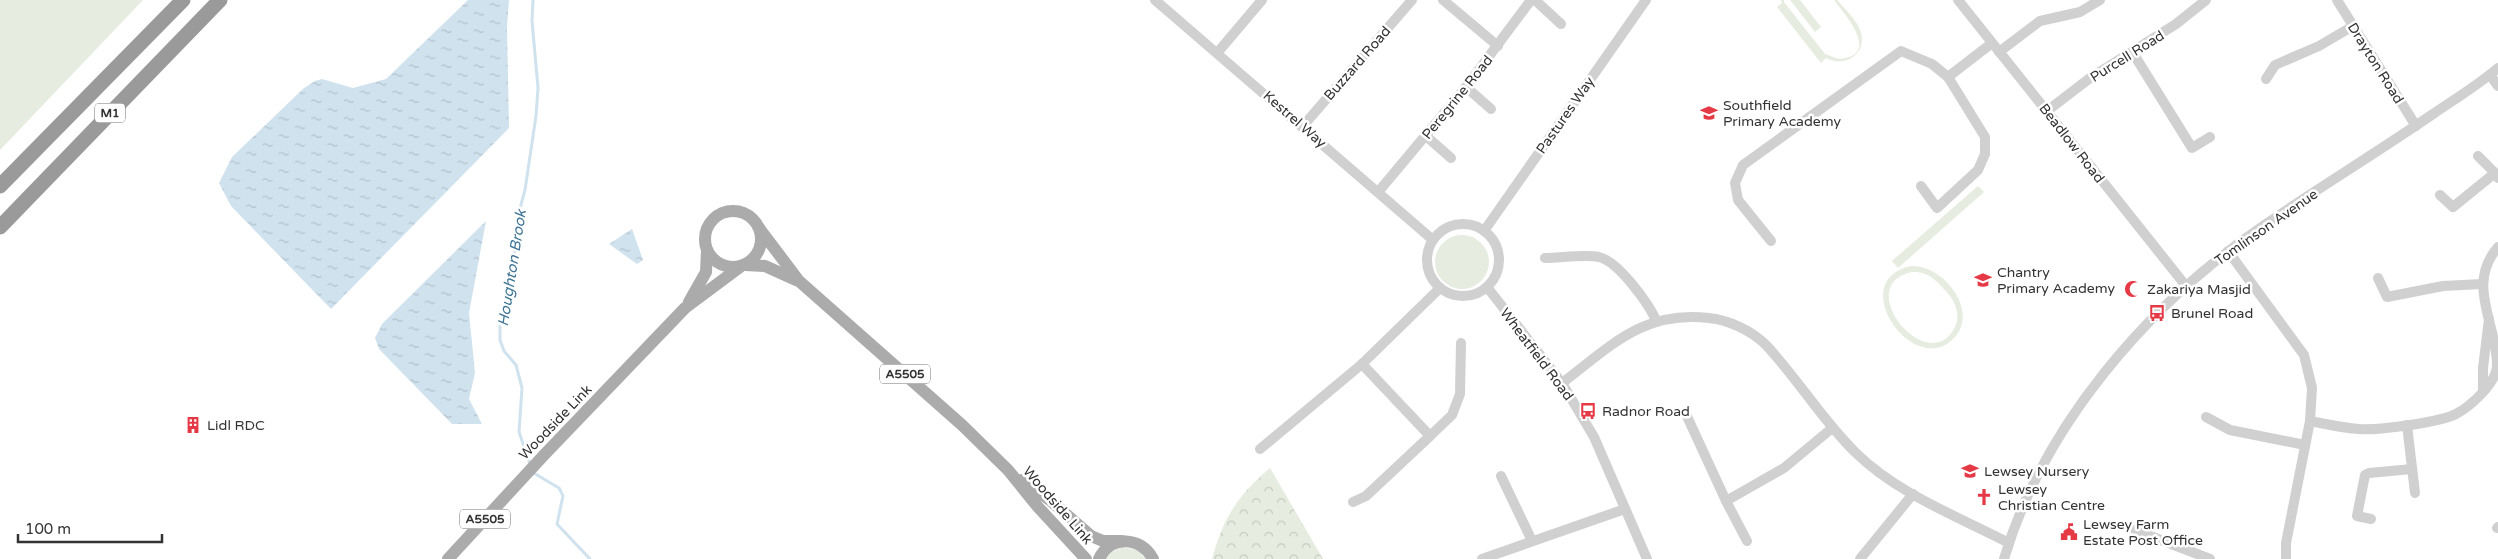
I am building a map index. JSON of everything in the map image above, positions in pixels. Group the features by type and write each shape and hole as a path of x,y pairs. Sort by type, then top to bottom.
{"highway":[{"name":"M1","path":"0,184 183,0"},
{"name":"M1","path":"0,226 220,0"}],"main road":[{"name":"A5505","path":"740,211 748,215 759,228 761,235 759,249 751,261 742,266 732,268 717,263 707,252 704,243 705,230 715,216 722,212 740,211"},
{"name":"Woodside Link","path":"759,228 800,281 962,424 1008,470 1038,507 1086,559"},
{"name":"Woodside Link","path":"686,308 706,272 707,252"},
{"name":"Woodside Link","path":"448,559 544,455 686,308 742,266 765,266 800,281"},
{"name":"Woodside Link","path":"1008,470 1051,501 1091,536 1103,541 1137,543 1153,559"},
{"name":"Woodside Link","path":"1099,559 1106,548 1121,541"}],"street":[{"name":"Kestrel Way","path":"1155,0 1218,52 1433,240"},
{"path":"1218,52 1262,0"},
{"name":"Buzzard Road","path":"1303,126 1412,0"},
{"path":"1443,0 1498,46"},
{"name":"Peregrine Road","path":"1379,191 1466,88 1531,0"},
{"path":"1535,0 1561,24"},
{"name":"Pastures Way","path":"1484,231 1646,0"},
{"name":"Beadlow Road","path":"1958,0 2186,286"},
{"path":"1948,77 2040,21 2080,12 2100,0"},
{"name":"Purcell Road","path":"2047,112 2090,78 2133,53 2176,24 2206,0"},
{"name":"Drayton Road","path":"2337,0 2416,126"},
{"path":"2266,79 2275,65 2319,46 2353,26"},
{"path":"1771,241 1738,200 1735,183 1743,165 1902,51 1932,64 1948,77 1984,137 1985,154 1978,170 1937,208 1921,186"},
{"path":"2133,53 2192,148 2210,137"},
{"name":"Tomlinson Avenue","path":"2004,559 2009,543 2058,441 2088,394 2117,356 2170,300 2228,251 2416,126 2498,68"},
{"path":"2490,75 2498,86"},
{"path":"1466,88 1491,109"},
{"path":"1426,136 1450,158"},
{"path":"2440,194 2453,207 2496,175 2478,156"},
{"path":"1457,225 1474,226 1484,231 1494,243 1499,258 1496,274 1486,287 1478,293 1458,296 1440,288 1428,270 1428,254 1433,240 1441,232 1457,225"},
{"path":"2310,421 2359,430 2407,425 2454,415 2470,405 2484,392 2498,369 2497,350 2482,284 2490,255 2498,247"},
{"path":"2228,251 2304,355 2312,388 2310,421 2286,559"},
{"path":"1544,258 1599,257 1614,265 1649,306 1656,320"},
{"path":"2378,278 2387,297 2443,286 2482,284"},
{"name":"Wheatfield Road","path":"1486,287 1562,383 1594,437 1647,559"},
{"path":"1260,449 1362,364 1440,288"},
{"path":"1562,383 1636,329 1656,320 1686,315 1720,319 1746,330 1765,345 1831,429 1883,476 1913,494 2009,543"},
{"path":"2484,392 2482,368 2489,317"},
{"path":"1353,502 1366,496 1452,415 1460,394 1461,343"},
{"path":"1362,364 1430,436"},
{"path":"1685,412 1726,501 1747,541"},
{"path":"2206,417 2230,430 2305,445"},
{"path":"2407,425 2415,493"},
{"path":"1726,501 1784,468 1831,429"},
{"path":"2372,519 2357,516 2365,476 2369,472 2412,469"},
{"path":"1501,476 1532,542"},
{"path":"1860,559 1913,494"},
{"path":"1482,559 1625,509"},
{"path":"2135,530 2210,559"}],"green space":[{"path":"0,0 143,0 0,150"},
{"path":"1781,0 1784,0 1825,54 1839,59 1852,56 1858,50 1859,43 1852,24 1834,0 1837,0 1857,24 1861,33 1861,47 1857,53 1847,60 1833,61 1826,58 1821,63 1777,7 1782,3"},
{"path":"1790,0 1800,0 1821,27 1815,32"},
{"path":"1978,186 1984,192 1898,268 1892,261"},
{"path":"1462,235 1472,237 1481,243 1487,252 1489,262 1487,272 1481,281 1472,287 1462,289 1452,287 1443,281 1437,272 1435,262 1437,252 1443,243 1452,237"},
{"path":"1911,266 1936,273 1946,282 1955,292 1961,305 1963,317 1960,329 1952,340 1936,348 1919,346 1904,337 1892,322 1884,305 1884,289 1892,275","holes":["1912,272 1928,275 1936,281 1955,304 1957,322 1943,340 1929,343 1914,336 1900,324 1892,309 1889,294 1895,280"]},
{"path":"1270,468 1323,559 1212,559 1221,531 1233,508 1249,488"},
{"path":"1122,547 1137,550 1146,559 1105,559 1108,554"}],"water":[{"path":"468,0 509,0 507,27 509,128 331,309 231,206 219,183 232,157 304,88 322,79 353,88 386,79"},
{"path":"486,221 469,313 475,373 469,399 482,424 452,424 379,349 375,338 382,324"},
{"path":"632,229 643,260 637,264 609,244"}],"waterway":[{"name":"Houghton Brook","path":"530,464 519,432 522,388 516,365 504,351 500,340 500,326 512,274 519,212 525,190 536,116 538,88 532,21 533,0"},
{"name":"Houghton Brook","path":"532,472 559,488 563,496 557,524 590,559"}],"place":[{"name":"Southfield Primary Academy","path":"1709,113"},
{"name":"Chantry Primary Academy","path":"1983,280"},
{"name":"Zakariya Masjid","path":"2133,289"},
{"name":"Brunel Road","path":"2157,313"},
{"name":"Radnor Road","path":"1588,411"},
{"name":"Lidl RDC","path":"193,425"},
{"name":"Lewsey Nursery","path":"1970,471"},
{"name":"Lewsey Christian Centre","path":"1984,497"},
{"name":"Lewsey Farm Estate Post Office","path":"2069,532"}]}
